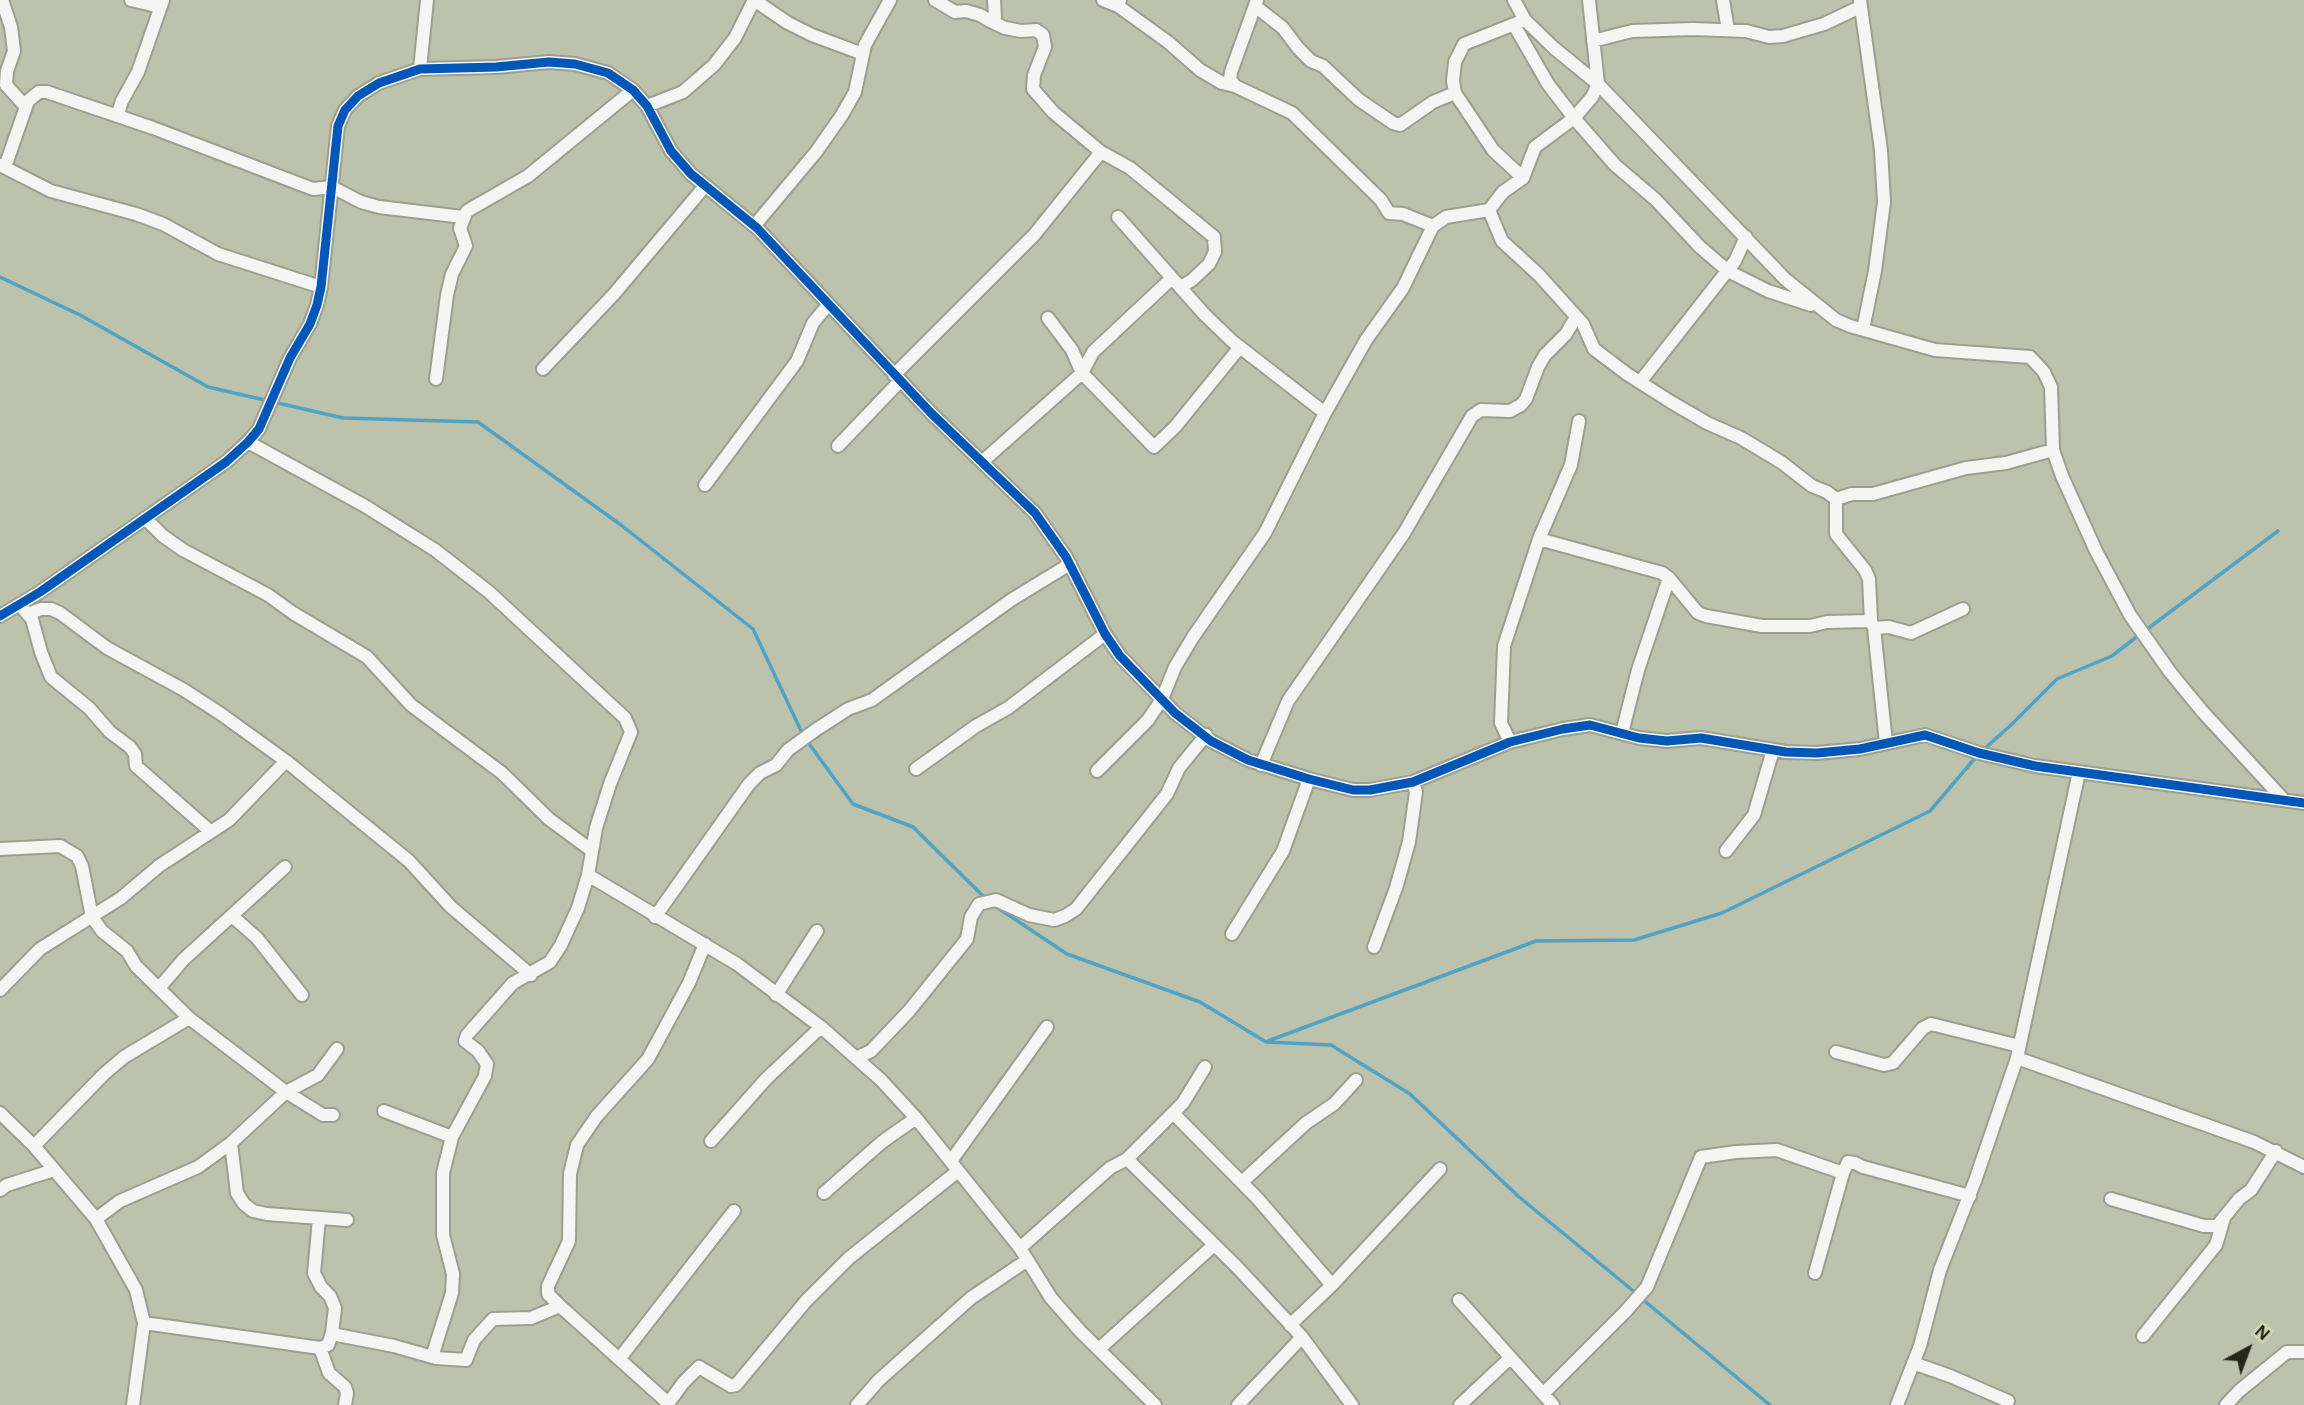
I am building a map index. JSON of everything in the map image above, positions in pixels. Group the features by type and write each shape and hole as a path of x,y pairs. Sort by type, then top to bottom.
{"street":[{"path":"2,0 11,27 14,51 7,71 6,85 25,106"},
{"path":"117,116 138,72 161,3 131,0"},
{"path":"420,69 427,0"},
{"path":"647,106 683,92 714,65 735,38 754,0 788,23 812,35 863,54"},
{"path":"755,225 816,152 842,115 855,92 865,45 890,0"},
{"path":"935,0 956,12 966,11 979,15 1004,28 1036,30 1043,35 1045,47 1034,75 1033,89 1053,112 1101,152 1130,168 1214,237 1215,252 1209,264 1192,280 1176,283 1093,352 1082,373 983,461"},
{"path":"990,20 995,17 994,0"},
{"path":"1103,0 1119,3 1200,70 1222,83 1235,86 1292,113 1381,200 1389,213 1403,214 1433,226"},
{"path":"1514,0 1530,54 1548,84 1615,165 1656,200 1700,247 1728,271 1768,291 1818,307"},
{"path":"1097,771 1148,720 1162,699 1175,667 1193,637 1265,533 1325,412 1366,340 1403,288 1433,226 1446,217 1489,209 1503,192 1523,178 1535,147 1574,118 1592,97 1598,84 1589,0"},
{"path":"1723,0 1728,30"},
{"path":"1235,86 1230,79 1231,72 1256,3 1283,28 1311,61 1324,66 1358,99 1393,123 1400,125 1433,102 1455,93"},
{"path":"1593,41 1632,31 1728,30 1783,36 1824,24 1860,3 1881,150 1884,202 1875,271 1863,329"},
{"path":"1520,22 1598,84 1785,279 1836,320 1935,350 2030,357 2044,372 2051,387 2053,450 2062,476 2096,551 2130,615 2170,672 2202,711 2283,799"},
{"path":"1520,22 1464,44 1455,62 1453,81 1455,93 1493,150 1523,178"},
{"path":"1530,54 1546,40"},
{"path":"23,610 145,518 226,462 259,429 290,358 310,324 321,287 338,126 345,110 358,96 379,83 420,69 496,67 549,62 575,64 608,73 633,90 647,106 671,151 705,186 755,225 897,378 1035,513 1070,565 1105,634 1120,656 1175,713 1206,735 1210,741 1261,765 1353,790 1370,790 1413,782 1510,742 1590,725 1639,738 1667,741 1701,738 1773,750 1817,753 1860,749 1925,735 1979,753 2035,766 2304,803"},
{"path":"436,379 447,295 452,274 466,246 460,228 463,217 476,205 528,176 633,90"},
{"path":"321,287 218,254 163,224 136,214 51,191 3,166 25,106 34,94 47,92 313,189 332,187 361,202 379,207 463,217"},
{"path":"838,446 897,378 1034,234 1101,152"},
{"path":"543,369 614,294 705,186"},
{"path":"1489,209 1502,241 1539,275 1583,324 1594,349 1707,424 1741,438 1836,499"},
{"path":"1118,217 1204,314 1240,347 1325,412"},
{"path":"1640,382 1728,271 1746,237"},
{"path":"705,485 797,361 813,323 828,305"},
{"path":"1261,765 1288,701 1404,533 1472,416 1481,410 1510,411 1521,405 1527,399 1545,355 1566,334 1576,317"},
{"path":"1048,318 1072,350 1082,373 1154,447 1175,427 1240,347"},
{"path":"1510,742 1501,723 1504,646 1539,539 1572,465 1579,422"},
{"path":"248,442 365,506 435,550 489,592 625,718 631,732 610,784 590,850 587,875 578,908 561,945 550,962 513,983 467,1035 465,1041 478,1051 487,1064 485,1076 452,1137 443,1173 443,1235 453,1275 452,1293 432,1357"},
{"path":"1836,499 1852,494 1873,494 1966,468 2006,463 2053,450"},
{"path":"1836,499 1836,534 1869,579 1886,743"},
{"path":"145,518 163,536 183,550 268,595 367,657 411,705 502,773 549,819 590,850"},
{"path":"1539,539 1656,571 1669,578 1698,613 1762,626 1810,626 1827,622 1872,624 1912,633 1963,609"},
{"path":"655,917 749,784 776,765 788,750 848,709 872,700 1011,600 1070,565"},
{"path":"1622,733 1638,670 1669,578"},
{"path":"0,616 23,610 51,609 60,612 107,648 184,690 221,714 286,761 409,861 452,907 531,975"},
{"path":"23,610 36,627 41,652 51,677 130,747 135,754 136,766 209,831"},
{"path":"916,769 976,726 1008,708 1105,634"},
{"path":"856,1058 870,1051 909,1011 967,939 971,917 978,905 996,900 1029,915 1054,920 1076,909 1167,794 1179,768 1206,735"},
{"path":"1726,851 1754,815 1773,750"},
{"path":"0,989 40,949 92,916 209,831 229,820 286,761"},
{"path":"1897,1405 1928,1319 1940,1270 1970,1196 2018,1052 2079,772"},
{"path":"1232,934 1283,852 1309,779"},
{"path":"1374,947 1396,888 1409,842 1416,792 1413,782"},
{"path":"0,849 60,846 70,850 82,866 92,916 102,931 116,941 136,966 189,1018 286,1092 323,1115 334,1115"},
{"path":"159,988 184,959 285,867"},
{"path":"587,875 737,964 821,1027 881,1080 916,1118 1020,1248 1051,1298 1155,1405"},
{"path":"232,916 257,938 302,995"},
{"path":"776,995 817,931"},
{"path":"705,944 690,983 648,1059 596,1117 577,1145 570,1174 569,1241 548,1286 548,1294 559,1306 620,1358 667,1404 699,1367 731,1386 736,1385 806,1301 954,1166 1047,1027"},
{"path":"34,1146 124,1057 189,1018"},
{"path":"1836,1052 1884,1065 1893,1063 1923,1028 1931,1024 2018,1052 2241,1137 2304,1167"},
{"path":"711,1141 766,1079 821,1027"},
{"path":"96,1219 120,1201 198,1167 231,1143 286,1092 318,1075 337,1049"},
{"path":"1020,1248 1110,1168 1127,1159 1183,1103 1205,1067"},
{"path":"1242,1182 1307,1123 1334,1104 1356,1080"},
{"path":"384,1111 452,1137"},
{"path":"0,1113 34,1146 96,1219 136,1290 144,1323 133,1405"},
{"path":"1173,1113 1242,1182 1332,1285"},
{"path":"824,1193 881,1142 916,1118"},
{"path":"231,1143 237,1193 253,1212 347,1220"},
{"path":"1543,1394 1647,1287 1701,1157 1777,1150 1843,1172"},
{"path":"2111,1199 2204,1226 2217,1226 2239,1199 2251,1190 2276,1152"},
{"path":"1127,1159 1303,1337 1352,1405"},
{"path":"1815,1273 1843,1172 1849,1163 1970,1196"},
{"path":"1290,1325 1332,1285 1440,1169"},
{"path":"0,1190 6,1185 54,1170"},
{"path":"620,1358 734,1210"},
{"path":"2143,1336 2216,1245 2225,1218"},
{"path":"144,1323 320,1348 328,1345 335,1308 314,1273 320,1219"},
{"path":"1099,1349 1214,1245"},
{"path":"857,1405 879,1380 971,1298 1026,1261"},
{"path":"1460,1300 1553,1405"},
{"path":"332,1334 394,1346 432,1357 466,1360 474,1340 493,1319 531,1318 559,1306"},
{"path":"1238,1405 1303,1337"},
{"path":"320,1348 329,1373 345,1387 345,1405"},
{"path":"2226,1405 2287,1352 2304,1352"},
{"path":"1460,1405 1510,1358"},
{"path":"1913,1363 2008,1401"}],"waterway":[{"path":"0,277 80,315 208,387 343,418 478,422 621,525 753,629 803,735"},
{"path":"2146,630 2278,531"},
{"path":"1982,751 2057,679 2112,656 2139,635"},
{"path":"807,741 853,804 913,827 986,899"},
{"path":"1268,1041 1536,941 1634,940 1722,913 1930,811 1976,757"},
{"path":"995,906 1067,954 1200,1002 1266,1042 1331,1045 1410,1094 1518,1196 1637,1294"},
{"path":"1642,1299 1770,1405"}],"cycle path":[{"path":"0,616 40,592 226,462 259,429 317,305 338,126 345,110 358,96 379,83 420,69 496,67 549,62 575,64 608,73 633,90 647,106 671,151 691,174 757,228 931,413 1035,513 1066,557 1105,634 1120,656 1175,713 1211,741 1248,760 1353,790 1370,790 1413,782 1510,742 1590,725 1639,738 1667,741 1701,738 1786,752 1817,753 1860,749 1925,735 1979,753 2035,766 2304,803"}]}
